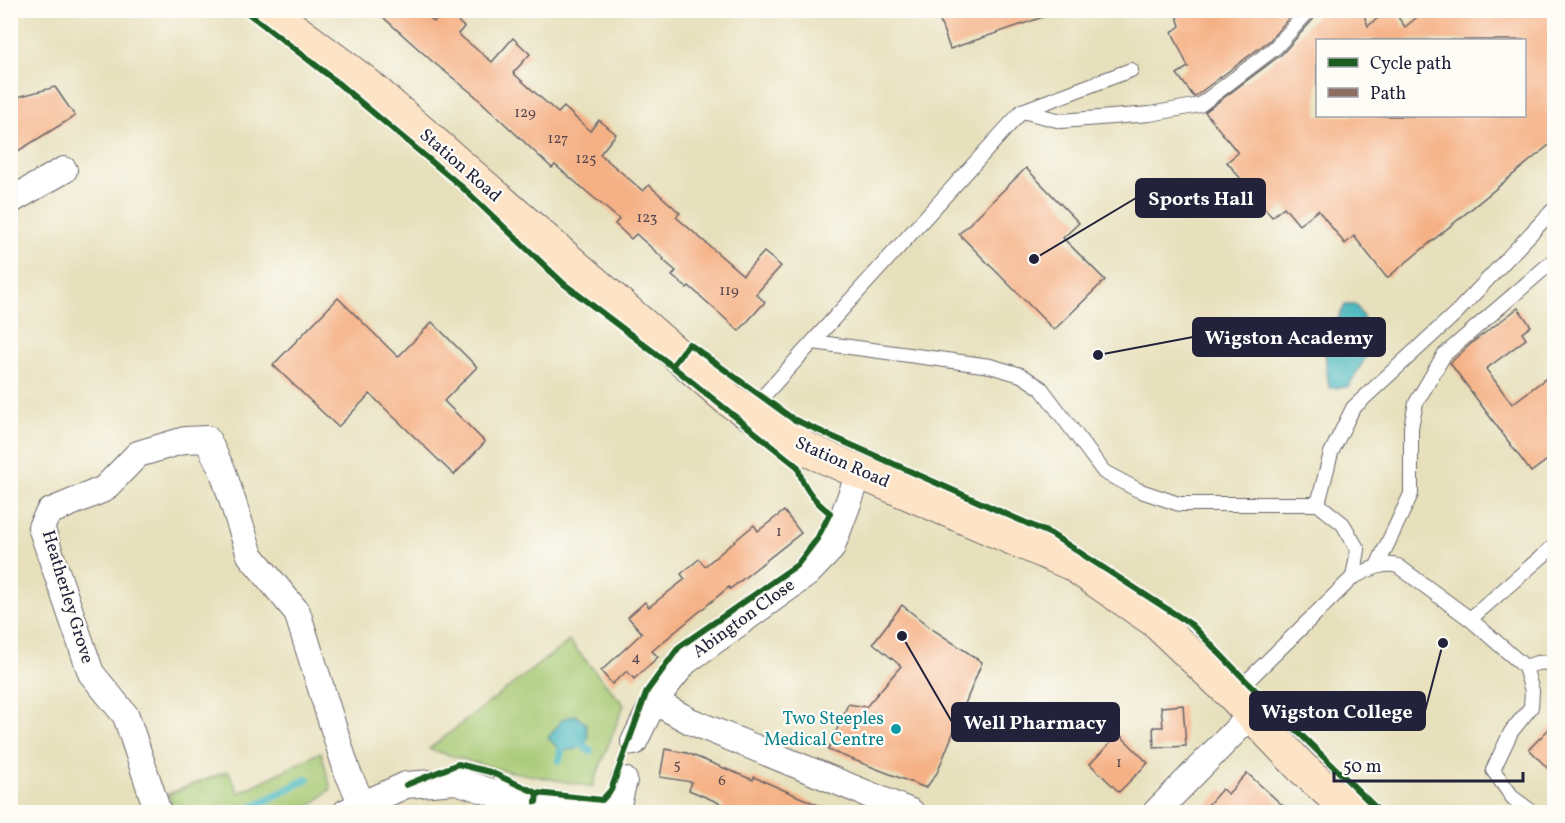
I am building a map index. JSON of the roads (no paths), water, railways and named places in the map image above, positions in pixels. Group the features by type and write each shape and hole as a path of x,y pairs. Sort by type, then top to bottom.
{"main road":[{"name":"Station Road","path":"268,10 363,81 679,357 748,414 806,449 1072,564 1154,620 1243,705 1301,767 1351,813"}],"street":[{"path":"10,201 64,170"},
{"name":"Heatherley Grove","path":"158,813 126,716 91,673 41,526 49,512 104,489 138,454 185,440 207,439 223,472 250,555 297,612 347,771 354,808 405,785 456,781 502,796 595,813"},
{"name":"Abington Close","path":"634,742 654,701 685,662 807,574 831,549 860,471"},
{"path":"654,701 690,721 911,813"},
{"path":"1156,813 1243,705"},
{"path":"616,813 624,780"}],"lane":[{"path":"1023,111 1061,121 1150,114 1200,105 1276,47 1309,10"},
{"path":"748,414 1023,111 1131,70"},
{"path":"1318,504 1331,453 1353,408 1456,312 1554,209"},
{"path":"1377,567 1411,494 1411,427 1416,403 1444,355 1554,260"},
{"path":"813,342 990,366 1021,375 1041,388 1104,472 1138,490 1179,504 1318,504 1343,524 1358,550 1353,577"},
{"path":"1470,619 1554,546"},
{"path":"1243,705 1311,621 1353,577 1390,563 1398,566 1470,619 1526,667 1532,691 1531,707 1511,732 1493,770 1514,798 1532,813"},
{"path":"1526,667 1537,663 1554,662"}],"water":[{"path":"1345,305 1356,305 1369,328 1366,357 1348,387 1329,388 1324,345"},
{"path":"575,715 586,724 588,738 577,749 561,751 548,738 563,719"}],"waterway":[{"path":"582,744 590,751"},
{"path":"559,760 561,751"},
{"path":"244,812 307,779"}],"place":[{"name":"Sports Hall","path":"1034,259"},
{"name":"Wigston Academy","path":"1098,355"},
{"name":"Well Pharmacy","path":"902,636"},
{"name":"Wigston College","path":"1443,643"},
{"name":"Two Steeples Medical Centre","path":"896,729"}]}
